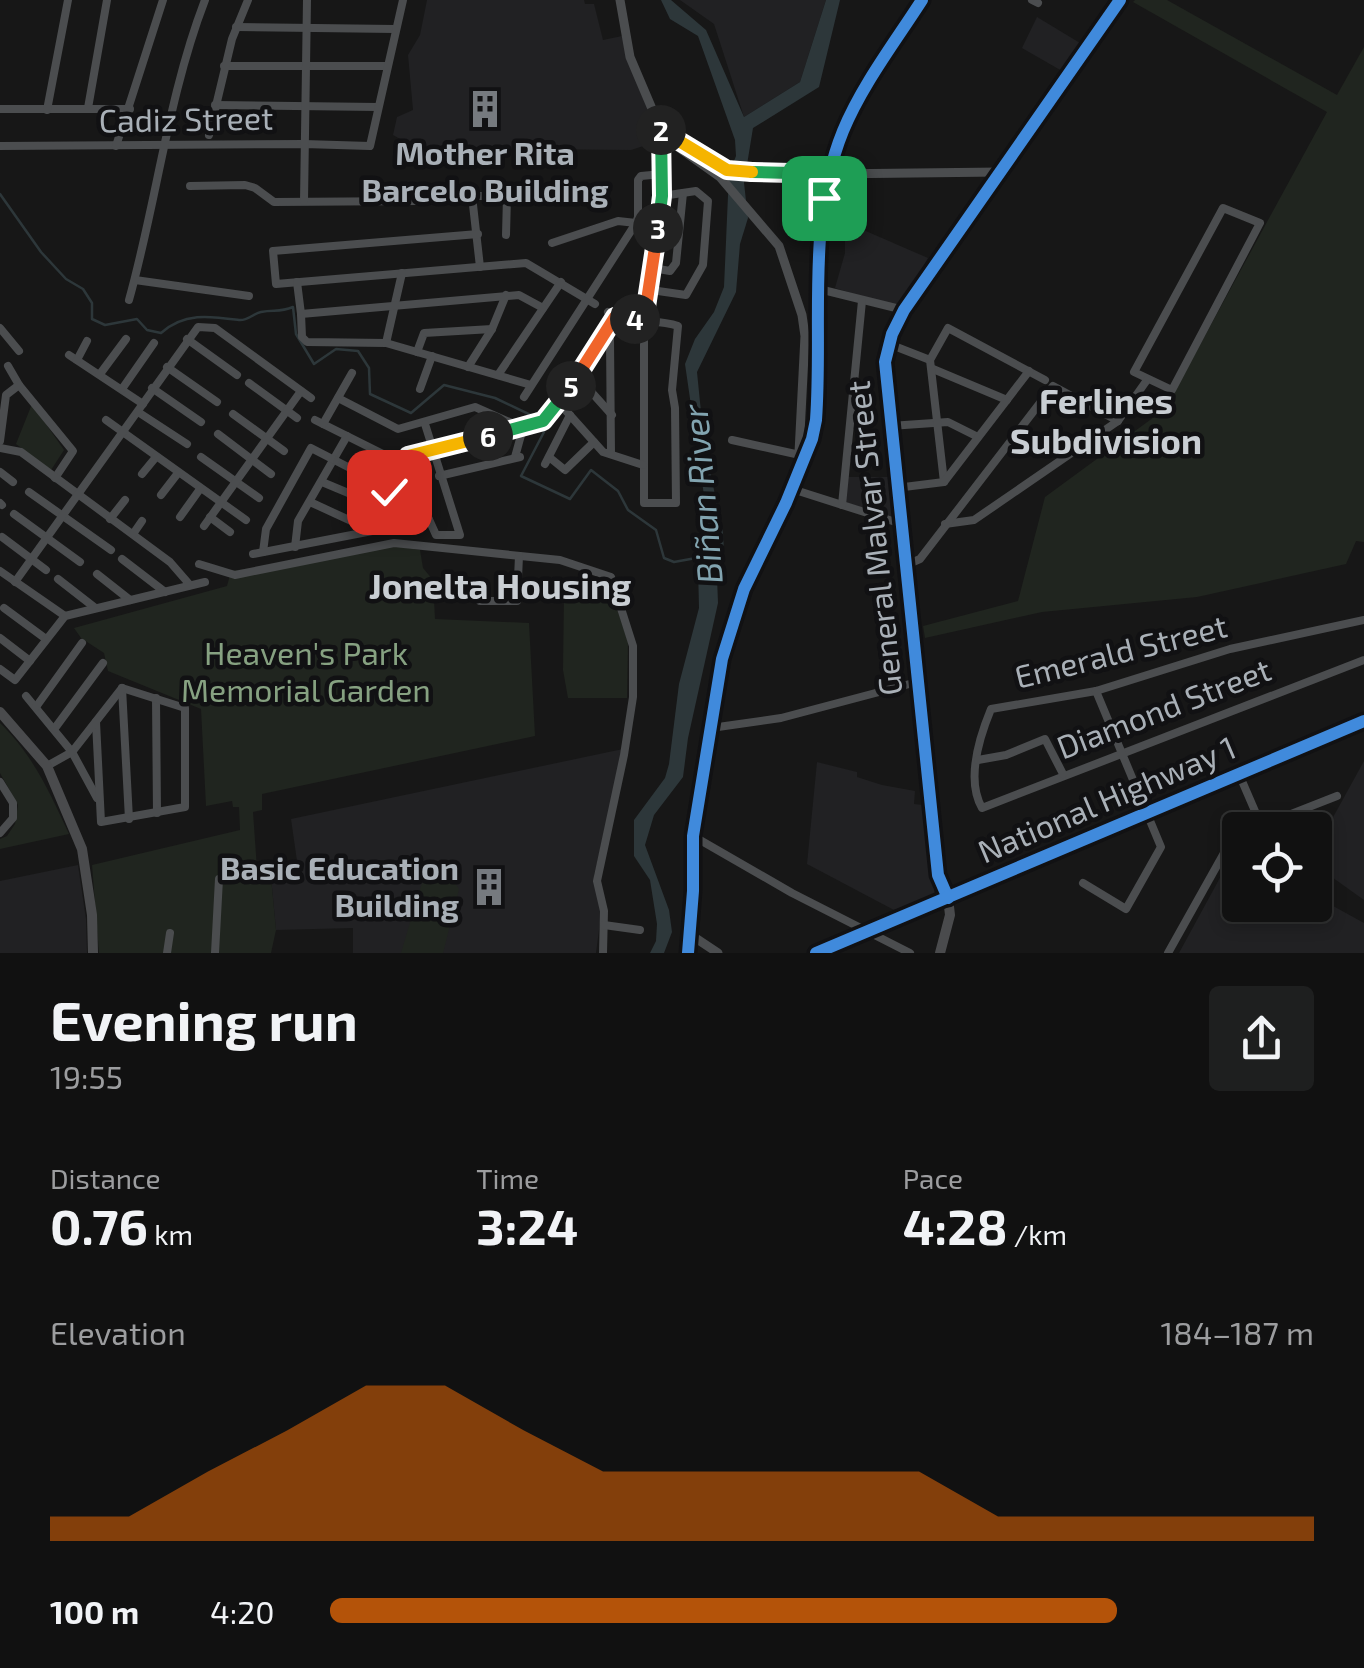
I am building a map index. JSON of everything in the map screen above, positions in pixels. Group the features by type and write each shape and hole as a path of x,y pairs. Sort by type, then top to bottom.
{"highway":[{"name":"General Malvar Street","path":"948,898 938,875 885,362 904,310 1120,0"},
{"name":"National Highway 1","path":"816,953 1364,721"}],"main road":[{"path":"0,712 47,766 82,849 92,915 93,953"},
{"name":"General Malvar Street","path":"940,953 950,915 948,898"}],"street":[{"path":"47,110 68,0"},
{"path":"88,108 107,0"},
{"path":"116,146 164,0"},
{"path":"130,300 165,145 205,0"},
{"path":"209,135 224,66 248,0"},
{"path":"304,201 306,0"},
{"path":"215,105 378,107 403,0"},
{"path":"352,373 319,422 383,454 408,456 543,421 607,330 611,315 644,320 673,324 678,331 672,390 676,503 644,503 644,320 662,196 662,133 628,48 620,0"},
{"path":"688,953 694,836 722,658 744,588 792,489 816,420 820,228 829,174 851,115 922,0"},
{"path":"236,27 396,28"},
{"path":"224,66 386,66"},
{"name":"Cadiz Street","path":"1,146 370,146 378,107"},
{"path":"0,109 130,110"},
{"path":"662,133 678,149 720,177 785,256 802,315 798,472"},
{"path":"662,133 727,170 829,174 1001,172"},
{"path":"524,397 591,302 636,224 638,180 641,176 662,174"},
{"path":"190,186 245,185 274,202 416,201"},
{"path":"650,290 686,295 703,264 708,201 696,191 662,196"},
{"path":"653,268 670,270 676,263 683,193"},
{"path":"456,196 549,196"},
{"path":"472,196 480,267"},
{"path":"506,196 506,235"},
{"path":"1223,208 1260,223 1175,388 1148,380 1134,372 1223,208"},
{"path":"552,243 618,221 636,224"},
{"path":"478,234 273,250 276,284 532,264 591,302"},
{"path":"386,342 402,273"},
{"path":"135,280 249,296"},
{"path":"297,282 302,337 308,342 386,342 531,385"},
{"path":"498,375 561,282"},
{"path":"819,288 904,310"},
{"path":"301,314 506,295 520,295 543,308"},
{"path":"468,366 492,329 506,295"},
{"path":"842,505 862,301"},
{"path":"0,328 19,351"},
{"path":"15,582 198,328 215,328 311,398"},
{"path":"944,482 932,364 948,328 1045,380"},
{"path":"418,352 424,333 492,329"},
{"path":"607,330 611,454"},
{"path":"100,374 126,339"},
{"path":"187,339 237,375"},
{"path":"88,341 73,358 122,389 187,444"},
{"path":"122,389 154,343"},
{"path":"889,344 1006,400"},
{"path":"420,389 432,356"},
{"path":"8,366 74,451 55,478"},
{"path":"168,367 218,402"},
{"path":"896,488 944,482 1028,372"},
{"path":"577,376 612,415"},
{"path":"945,524 974,520 1118,421 1148,380"},
{"path":"19,384 6,395 0,445 21,452 110,519 172,558 190,585"},
{"path":"249,384 297,418"},
{"path":"904,566 920,559 1053,386 1118,421"},
{"path":"152,388 201,422"},
{"path":"230,532 208,522 302,391"},
{"path":"338,398 389,427 404,429 476,408 527,426"},
{"path":"559,403 603,452 643,464"},
{"path":"233,414 284,452"},
{"path":"570,416 547,460 565,470 594,442"},
{"path":"106,420 246,520"},
{"path":"890,426 948,422 978,437"},
{"path":"408,456 418,494 436,535 460,533 425,424"},
{"path":"440,476 518,457 527,426"},
{"path":"218,434 271,474"},
{"path":"295,547 298,522 347,436"},
{"path":"732,440 800,455"},
{"path":"263,552 266,529 311,448 380,484 389,492 391,502"},
{"path":"202,456 260,498"},
{"path":"142,474 156,457"},
{"path":"96,471 108,479"},
{"path":"0,472 14,482"},
{"path":"161,495 178,473"},
{"path":"322,482 367,503 391,502 418,494"},
{"path":"180,516 200,489"},
{"path":"792,489 902,524"},
{"path":"29,492 111,550"},
{"path":"110,519 124,500"},
{"path":"310,502 371,530"},
{"path":"14,514 80,562"},
{"path":"253,554 429,520"},
{"path":"133,534 142,521"},
{"path":"2,537 46,570"},
{"path":"199,564 234,575 394,543 560,560 612,577 634,646 631,718 598,880 604,911 602,953"},
{"path":"480,601 517,601 520,556"},
{"path":"122,559 164,592"},
{"path":"0,571 65,616"},
{"path":"97,574 130,600"},
{"path":"58,579 95,607"},
{"path":"0,670 16,680 65,616 205,582"},
{"path":"4,608 46,638"},
{"name":"Emerald Street","path":"982,808 974,786 981,732 991,710 1096,690 1230,650 1364,620"},
{"path":"0,638 30,660"},
{"path":"36,707 82,644"},
{"name":"Diamond Street","path":"982,808 1364,660"},
{"path":"55,728 103,663"},
{"path":"711,728 781,718 917,682"},
{"path":"96,722 101,822 185,807 184,708 122,688"},
{"path":"47,766 72,752 122,688"},
{"path":"122,688 130,819"},
{"path":"1083,883 1126,909 1162,848 1096,690"},
{"path":"26,696 72,752 100,804"},
{"path":"156,698 157,813"},
{"path":"978,760 1006,755 1045,739 1063,774"},
{"path":"1239,774 1255,812"},
{"path":"0,833 13,818 13,802 1,786"},
{"path":"1296,812 1338,796"},
{"path":"694,836 910,953"},
{"path":"1168,953 1222,859"},
{"path":"215,953 219,879"},
{"path":"604,926 640,930"},
{"path":"167,953 170,933"},
{"path":"691,935 718,953"}],"shaded area":[{"path":"427,0 584,0 585,4 594,4 603,40 622,36 659,141 631,150 416,148 393,135 397,117 413,110 408,55 420,35"},
{"path":"661,0 671,0 706,30 744,117 800,82 826,0 840,0 819,87 753,128 744,183 748,218 740,244 736,292 697,372 704,442 724,552 717,577 718,603 683,777 654,815 645,845 669,910 672,932 664,953 650,953 656,941 657,924 650,880 634,856 634,820 665,778 679,684 699,608 698,567 704,558 708,523 685,364 724,287 729,173 736,156 735,140 698,36 670,19"},
{"path":"680,0 826,0 800,82 744,117 714,24"},
{"path":"1037,17 1080,43 1062,71 1022,48"},
{"path":"845,222 928,258 900,309 835,288 845,253"},
{"path":"848,477 890,477 895,518 845,502"},
{"path":"623,749 594,876 602,907 596,953 353,953 353,928 276,930 270,867 297,861 291,819"},
{"path":"1364,761 1364,900 1332,877 1332,819"},
{"path":"817,762 857,772 857,777 882,785 915,791 914,804 923,805 935,896 894,910 807,864"},
{"path":"78,865 87,953 0,953 0,881"},
{"path":"1222,874 1222,922 1332,922 1332,905 1364,923 1364,953 1179,953"}],"green space":[{"path":"1135,0 1167,0 1337,95 1364,47 1364,542 1356,541 1346,564 1197,597 1042,612 925,638 923,626 1018,601 1045,497 1165,409 1327,112"},
{"path":"32,404 64,450 51,470 16,444"},
{"name":"Heaven's Park Memorial Garden","path":"396,546 420,550 423,568 433,580 435,619 529,623 535,736 262,794 262,810 253,812 257,869 270,867 276,930 271,953 99,953 92,865 240,830 239,807 233,807 232,801 206,806 201,709 108,671 104,653 81,638 74,628 227,586 231,571"},
{"path":"612,594 628,642 627,698 568,698 563,670 564,595"},
{"path":"0,723 31,761 69,834 0,849 0,839 15,824 18,805 0,773"},
{"path":"437,874 451,877 459,889 443,953 401,953 421,886 425,879"}],"waterway":[{"path":"0,194 41,252 66,279 83,289 92,303 92,319 105,325 137,319 147,330 161,333 188,319 242,320 261,312 293,307 296,334 314,364 336,349 358,351 369,368 370,394 411,413 444,385 495,398 537,418"},
{"name":"Biñan River","path":"541,425 544,432 521,476 570,499 591,470 618,491 628,510 656,530 664,558 674,562 707,556"}],"cycle path":[{"path":"688,953 693,836 722,659 744,589 786,503 816,420 820,237 832,166 860,97 922,0"},
{"path":"948,898 938,875 885,362 892,334 904,310 1120,0"},
{"path":"816,953 1364,721"}],"place":[{"name":"Mother Rita Barcelo Building","path":"485,109"},
{"name":"Basic Education Building","path":"489,887"}],"district":[{"name":"Ferlines Subdivision","path":"1106,422"},
{"name":"Jonelta Housing","path":"500,587"}],"route":[{"path":"389,492 391,502 418,494 408,456 523,428 549,417 615,317 644,320 662,196 664,138 660,129 727,170 829,174 824,198"}]}
